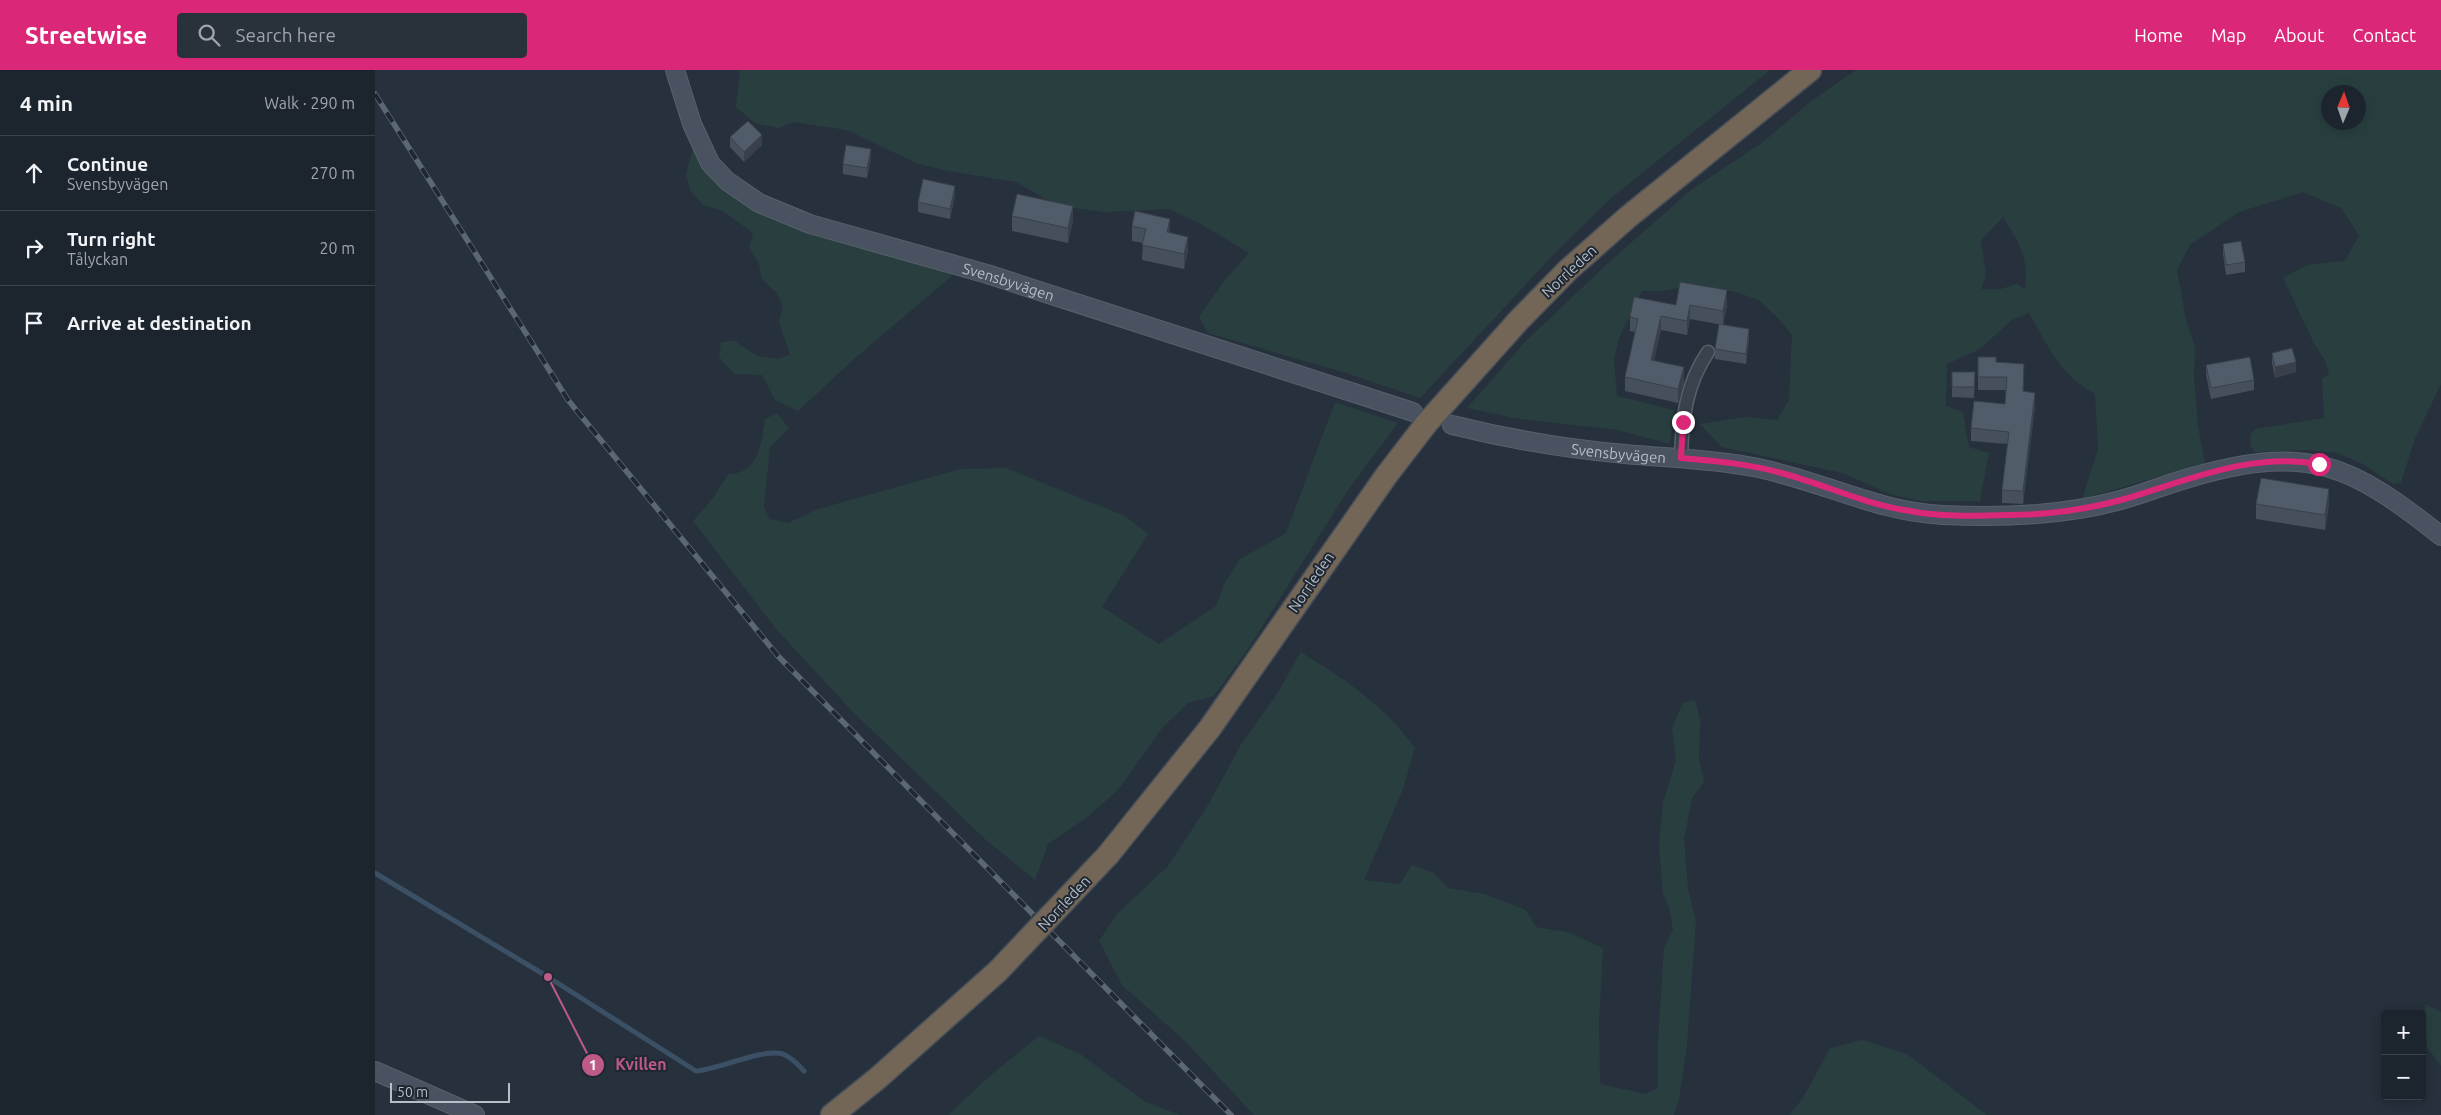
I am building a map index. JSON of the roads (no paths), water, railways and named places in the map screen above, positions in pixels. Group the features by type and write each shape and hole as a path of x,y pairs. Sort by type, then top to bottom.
{"highway":[{"name":"Norrleden","path":"832,1115 878,1078 998,971 1108,855 1210,728 1386,476 1426,424 1519,320 1576,263 1671,181 1810,70"}],"street":[{"name":"Svensbyvägen","path":"675,70 692,124 710,162 727,181 759,203 810,224 987,274 1413,412"},
{"path":"1681,458 1683,422 1691,385 1695,370 1708,352"},
{"name":"Svensbyvägen","path":"1452,425 1501,437 1572,448 1722,462 1771,470 1879,505 1913,512 1958,516 2010,516 2072,511 2120,500 2244,463 2265,461 2306,462 2333,468 2366,483 2394,500 2441,536"},
{"path":"375,1071 475,1115"}],"waterway":[{"path":"375,873 548,977 696,1071 752,1056 774,1053 789,1057 804,1071"}],"railway":[{"path":"375,94 568,400 778,656 1231,1115"}],"place":[{"name":"Kvillen","path":"548,977"}]}
